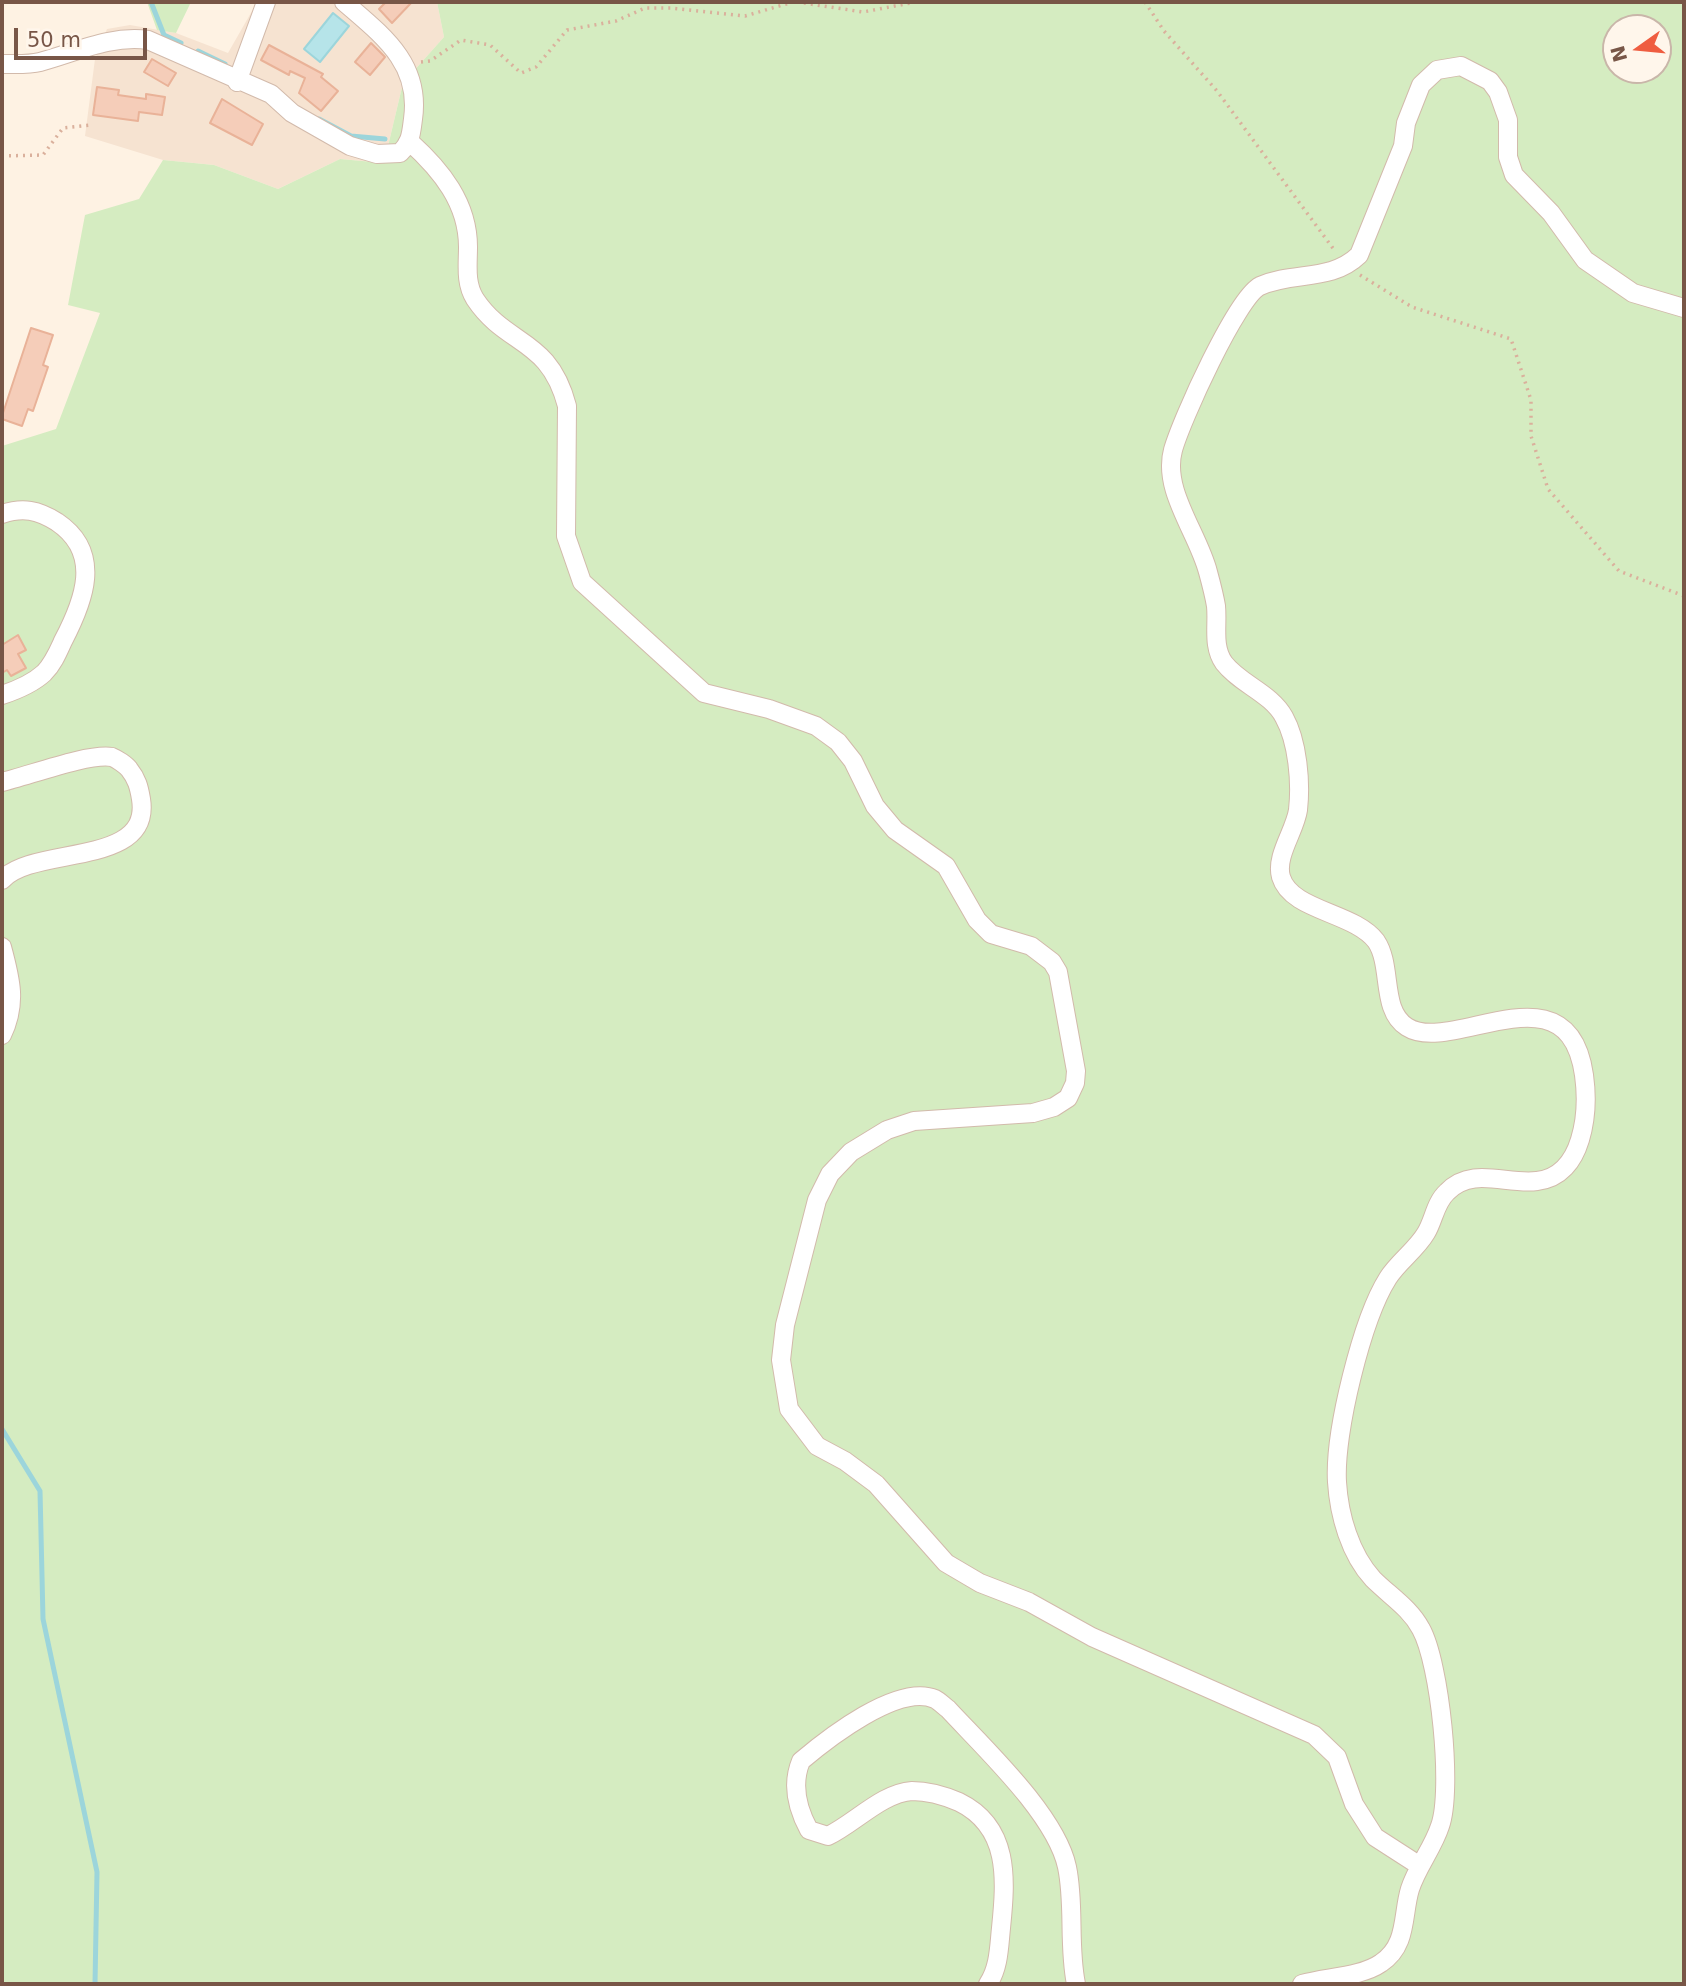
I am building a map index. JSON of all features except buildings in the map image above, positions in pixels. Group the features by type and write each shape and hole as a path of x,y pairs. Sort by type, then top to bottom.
{"street":[{"path":"237,82 266,2"},
{"path":"2,64 37,63 128,37 148,40 237,82 271,94 292,113 350,146 377,154 400,153 410,142 415,108 412,81 406,65 377,31 344,2"},
{"path":"1302,1984 1371,1968 1385,1961 1402,1933 1408,1894 1440,1828 1447,1798 1435,1667 1424,1633 1409,1611 1373,1578 1355,1556 1342,1515 1336,1479 1342,1417 1373,1307 1390,1275 1426,1233 1446,1192 1464,1180 1484,1177 1537,1181 1556,1175 1573,1156 1580,1138 1586,1103 1584,1071 1577,1050 1566,1034 1551,1023 1531,1016 1430,1034 1412,1031 1400,1022 1394,1009 1383,955 1375,940 1360,926 1296,897 1283,883 1279,871 1298,811 1293,742 1283,714 1219,657 1210,579 1201,546 1171,480 1170,464 1175,441 1232,319 1248,295 1261,286 1347,267 1367,239 1404,146 1406,123 1421,85 1437,70 1461,66 1490,81 1498,92 1508,120 1508,157 1514,175 1551,213 1586,260 1633,293 1684,308"},
{"path":"410,142 427,158 457,197 466,221 467,270 475,299 491,316 545,359 562,387 566,406 566,536 582,582 704,693 816,726 838,742 853,761 875,806 895,830 946,866 977,920 991,934 1031,946 1046,955 1058,972 1076,1072 1075,1083 1068,1098 1054,1107 1033,1113 914,1121 887,1130 851,1152 830,1174 809,1226 785,1325 781,1360 789,1409 817,1446 845,1461 876,1484 946,1563 980,1583 1029,1602 1092,1637 1314,1735 1337,1757 1354,1804 1375,1837 1420,1866"},
{"path":"2,514 17,509 33,510 63,526 75,538 87,571 85,590 75,622 51,665 34,681 2,695"},
{"path":"2,782 96,758 113,757 128,767 138,782 142,809 130,835 117,842 99,849 17,866 2,880"},
{"path":"2,947 11,979 13,1002 2,1035"},
{"path":"988,1984 994,1977 998,1956 1006,1879 1002,1850 991,1828 974,1810 943,1795 911,1791 887,1799 828,1836 809,1830 802,1818 796,1793 796,1773 801,1761 865,1716 896,1701 920,1696 935,1699 948,1709 1015,1783 1055,1834 1069,1881 1070,1953 1076,1984"}],"path":[{"path":"406,65 430,61 461,40 490,45 521,73 536,68 567,30 616,21 645,8 746,16 795,2 863,12 916,2"},
{"path":"1144,2 1164,31 1217,91 1347,267 1412,307 1511,339 1531,400 1531,436 1548,489 1619,570 1684,596"},
{"path":"2,156 43,155 63,128 90,125"}],"shaded area":[{"path":"254,2 437,2 444,37 403,83 384,163 340,159 278,189 214,165 163,160 85,136 95,59 107,29 130,25 176,33 228,53 256,4"}],"green space":[{"path":"147,2 191,2 176,33 157,30"},
{"path":"437,2 1684,2 1684,1984 2,1984 2,446 56,429 100,313 68,305 85,215 139,199 163,160 214,165 278,189 340,159 384,163 403,83 444,37"}],"water":[{"path":"333,13 349,26 320,62 304,49"}],"waterway":[{"path":"151,2 164,35 181,43"},
{"path":"198,51 225,64"},
{"path":"319,119 351,136 385,139"},
{"path":"2,1429 40,1491 43,1619 97,1872 95,1984"}]}
